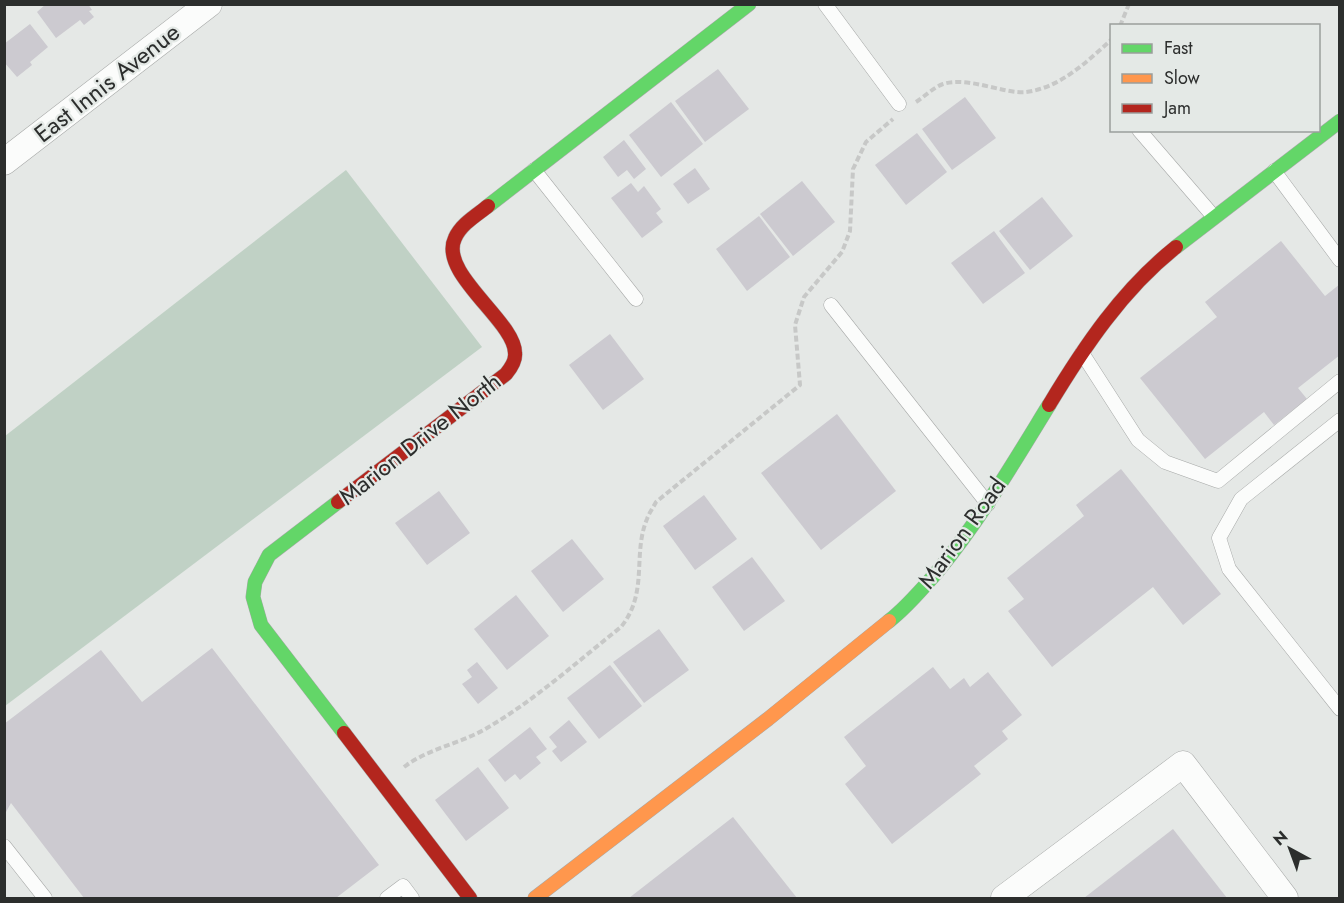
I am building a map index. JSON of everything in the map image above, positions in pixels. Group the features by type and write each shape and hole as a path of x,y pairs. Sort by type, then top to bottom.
{"street":[{"name":"East Innis Avenue","path":"4,162 209,4"},
{"name":"Marion Drive North","path":"470,898 261,625 253,602 255,576 269,555 506,374 514,364 517,352 512,340 458,268 452,253 454,236 465,224 749,4"},
{"name":"Marion Road","path":"535,898 777,712 900,613 950,557 988,504 1081,352 1123,297 1164,257 1340,121"},
{"path":"1004,898 1183,764 1286,898"}],"lane":[{"path":"825,4 902,109"},
{"path":"1141,132 1214,217"},
{"path":"534,170 636,299"},
{"path":"1274,171 1340,260"},
{"path":"831,305 988,504"},
{"path":"1081,352 1137,440 1165,462 1218,481 1340,381"},
{"path":"1340,420 1241,499 1219,538 1229,569 1340,709"},
{"path":"4,846 45,898"},
{"path":"387,898 403,886 412,898"}],"path":[{"path":"1121,24 1129,4"},
{"path":"381,783 417,757 470,738 491,726 537,694 621,627 631,615 637,593 646,520 656,502 800,385 795,325 804,297 842,252 850,231 853,170 866,142 902,109 943,84 968,83 1025,92 1050,85 1084,65 1110,41"}],"green space":[{"path":"346,170 482,347 5,706 5,436"}],"building":[{"path":"46,4 88,4 92,10 89,11 94,17 84,25 80,20 56,38 37,12"},
{"path":"30,24 48,47 30,62 32,65 17,77 4,62 4,44"},
{"path":"718,69 749,109 705,142 675,101"},
{"path":"965,97 996,138 952,170 922,129"},
{"path":"671,102 703,144 661,177 629,135"},
{"path":"917,133 947,172 906,205 875,165"},
{"path":"624,140 646,169 634,179 627,170 618,177 603,157"},
{"path":"695,168 710,189 688,204 673,184"},
{"path":"802,181 835,222 793,256 760,214"},
{"path":"631,183 638,192 644,186 661,209 656,213 663,222 642,238 611,198"},
{"path":"1042,197 1073,236 1030,270 999,231"},
{"path":"759,216 790,257 747,291 716,249"},
{"path":"994,231 1025,273 983,304 951,263"},
{"path":"1281,241 1325,296 1340,284 1340,355 1298,388 1307,399 1274,425 1264,412 1205,459 1140,378 1217,317 1205,302"},
{"path":"610,334 644,379 603,410 569,365"},
{"path":"837,414 896,491 821,550 761,473"},
{"path":"1121,469 1221,594 1183,625 1153,587 1052,667 1008,611 1024,599 1007,578 1084,516 1076,505"},
{"path":"439,491 470,533 427,565 395,523"},
{"path":"704,495 737,539 695,570 663,526"},
{"path":"572,539 604,579 563,612 531,571"},
{"path":"752,557 785,601 744,631 712,587"},
{"path":"516,595 549,636 507,670 474,629"},
{"path":"659,629 689,670 644,703 613,662"},
{"path":"212,648 379,865 336,898 84,898 11,803 6,812 4,810 4,724 101,650 142,702"},
{"path":"477,662 498,688 478,704 462,684 472,677 467,670"},
{"path":"610,665 642,706 599,739 567,698"},
{"path":"933,667 950,689 964,678 970,687 988,672 1022,715 1002,731 1008,739 974,766 981,774 892,844 845,784 866,766 844,737"},
{"path":"569,720 587,742 561,762 552,751 557,747 549,737"},
{"path":"530,727 547,749 536,757 541,763 520,780 515,774 505,782 488,760"},
{"path":"478,767 509,808 466,841 435,800"},
{"path":"733,817 797,898 629,898"},
{"path":"1173,829 1227,898 1084,898"}],"traffic: fast":[{"path":"488,206 749,4"},
{"path":"1176,247 1340,121"},
{"path":"889,621 914,598 968,532 1049,405"},
{"path":"338,502 269,555 255,582 253,597 261,625 344,733"}],"traffic: slow":[{"path":"535,898 768,719 889,621"}],"traffic: jam":[{"path":"338,502 506,374 513,364 515,353 512,340 467,281 457,266 453,252 455,238 461,228 488,206"},
{"path":"1049,405 1105,320 1138,282 1176,247"},
{"path":"344,733 470,898"}]}
